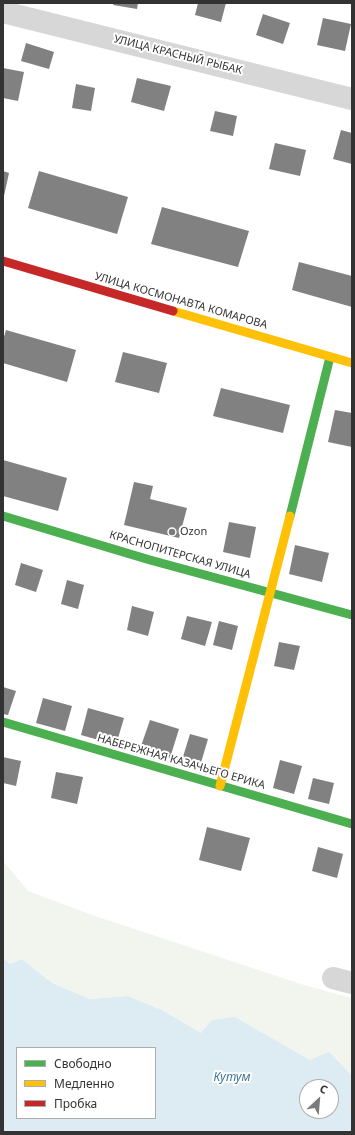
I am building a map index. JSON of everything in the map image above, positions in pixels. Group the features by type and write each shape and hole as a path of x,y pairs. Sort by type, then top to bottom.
{"street":[{"name":"УЛИЦА КРАСНЫЙ РЫБАК","path":"3,12 352,99"},
{"name":"УЛИЦА КОСМОНАВТА КОМАРОВА","path":"3,261 352,363"},
{"path":"220,786 271,594 330,357"},
{"name":"КРАСНОПИТЕРСКАЯ УЛИЦА","path":"3,516 150,560 352,615"},
{"name":"НАБЕРЕЖНАЯ КАЗАЧЬЕГО ЕРИКА","path":"3,722 352,824"}],"shaded area":[{"path":"3,861 28,891 95,916 307,986 352,998 352,1076 310,1060 235,1017 201,1033 162,1010 128,996 90,999 52,983 22,959 10,964 3,958"}],"water":[{"name":"Кутум","path":"3,958 10,964 22,959 52,983 90,999 128,996 162,1010 201,1033 212,1020 235,1017 310,1060 329,1052 352,1076 352,1132 3,1132"}],"building":[{"path":"114,3 138,3 137,9 113,5"},
{"path":"198,3 226,3 221,22 195,15"},
{"path":"263,14 290,23 283,44 256,35"},
{"path":"323,18 351,24 345,51 317,45"},
{"path":"26,43 54,52 49,69 21,61"},
{"path":"3,68 24,72 18,101 3,98"},
{"path":"137,78 171,86 164,111 131,102"},
{"path":"76,84 95,88 91,111 72,108"},
{"path":"215,111 237,116 233,136 210,131"},
{"path":"341,130 352,133 352,164 333,159"},
{"path":"275,143 306,150 300,176 269,169"},
{"path":"3,171 9,173 4,196 3,196"},
{"path":"39,171 128,197 117,234 28,208"},
{"path":"162,207 249,231 238,267 151,244"},
{"path":"299,262 352,276 352,307 292,290"},
{"path":"6,330 76,350 67,382 3,363 3,340"},
{"path":"123,352 167,363 159,393 115,382"},
{"path":"221,388 290,405 283,433 213,416"},
{"path":"335,410 352,413 352,447 328,442"},
{"path":"3,460 67,478 58,511 3,496"},
{"path":"134,482 153,486 150,499 187,508 179,538 124,525"},
{"path":"229,522 256,527 250,558 223,552"},
{"path":"295,545 329,553 322,582 289,574"},
{"path":"21,563 43,570 36,592 15,585"},
{"path":"67,580 84,585 78,609 61,604"},
{"path":"132,606 154,612 148,636 127,630"},
{"path":"187,616 212,622 205,646 181,639"},
{"path":"219,621 238,626 232,650 213,645"},
{"path":"279,642 300,646 294,670 274,666"},
{"path":"3,687 16,691 8,715 3,714"},
{"path":"43,698 72,706 65,731 36,723"},
{"path":"88,708 124,718 116,745 81,735"},
{"path":"150,720 179,729 170,758 140,749"},
{"path":"190,734 208,739 200,766 182,760"},
{"path":"3,757 21,761 16,786 3,783"},
{"path":"280,760 302,766 294,794 273,788"},
{"path":"56,772 83,777 77,804 51,798"},
{"path":"313,778 334,783 329,804 308,799"},
{"path":"207,827 250,838 241,871 199,860"},
{"path":"318,847 343,854 337,878 312,871"}],"traffic: fast":[{"path":"290,516 330,357"},
{"path":"3,516 150,560 352,615"},
{"path":"3,722 352,824"}],"traffic: slow":[{"path":"173,311 352,363"},
{"path":"220,786 290,516"}],"traffic: jam":[{"path":"3,261 173,311"}],"place":[{"name":"Ozon","path":"172,532"}]}
